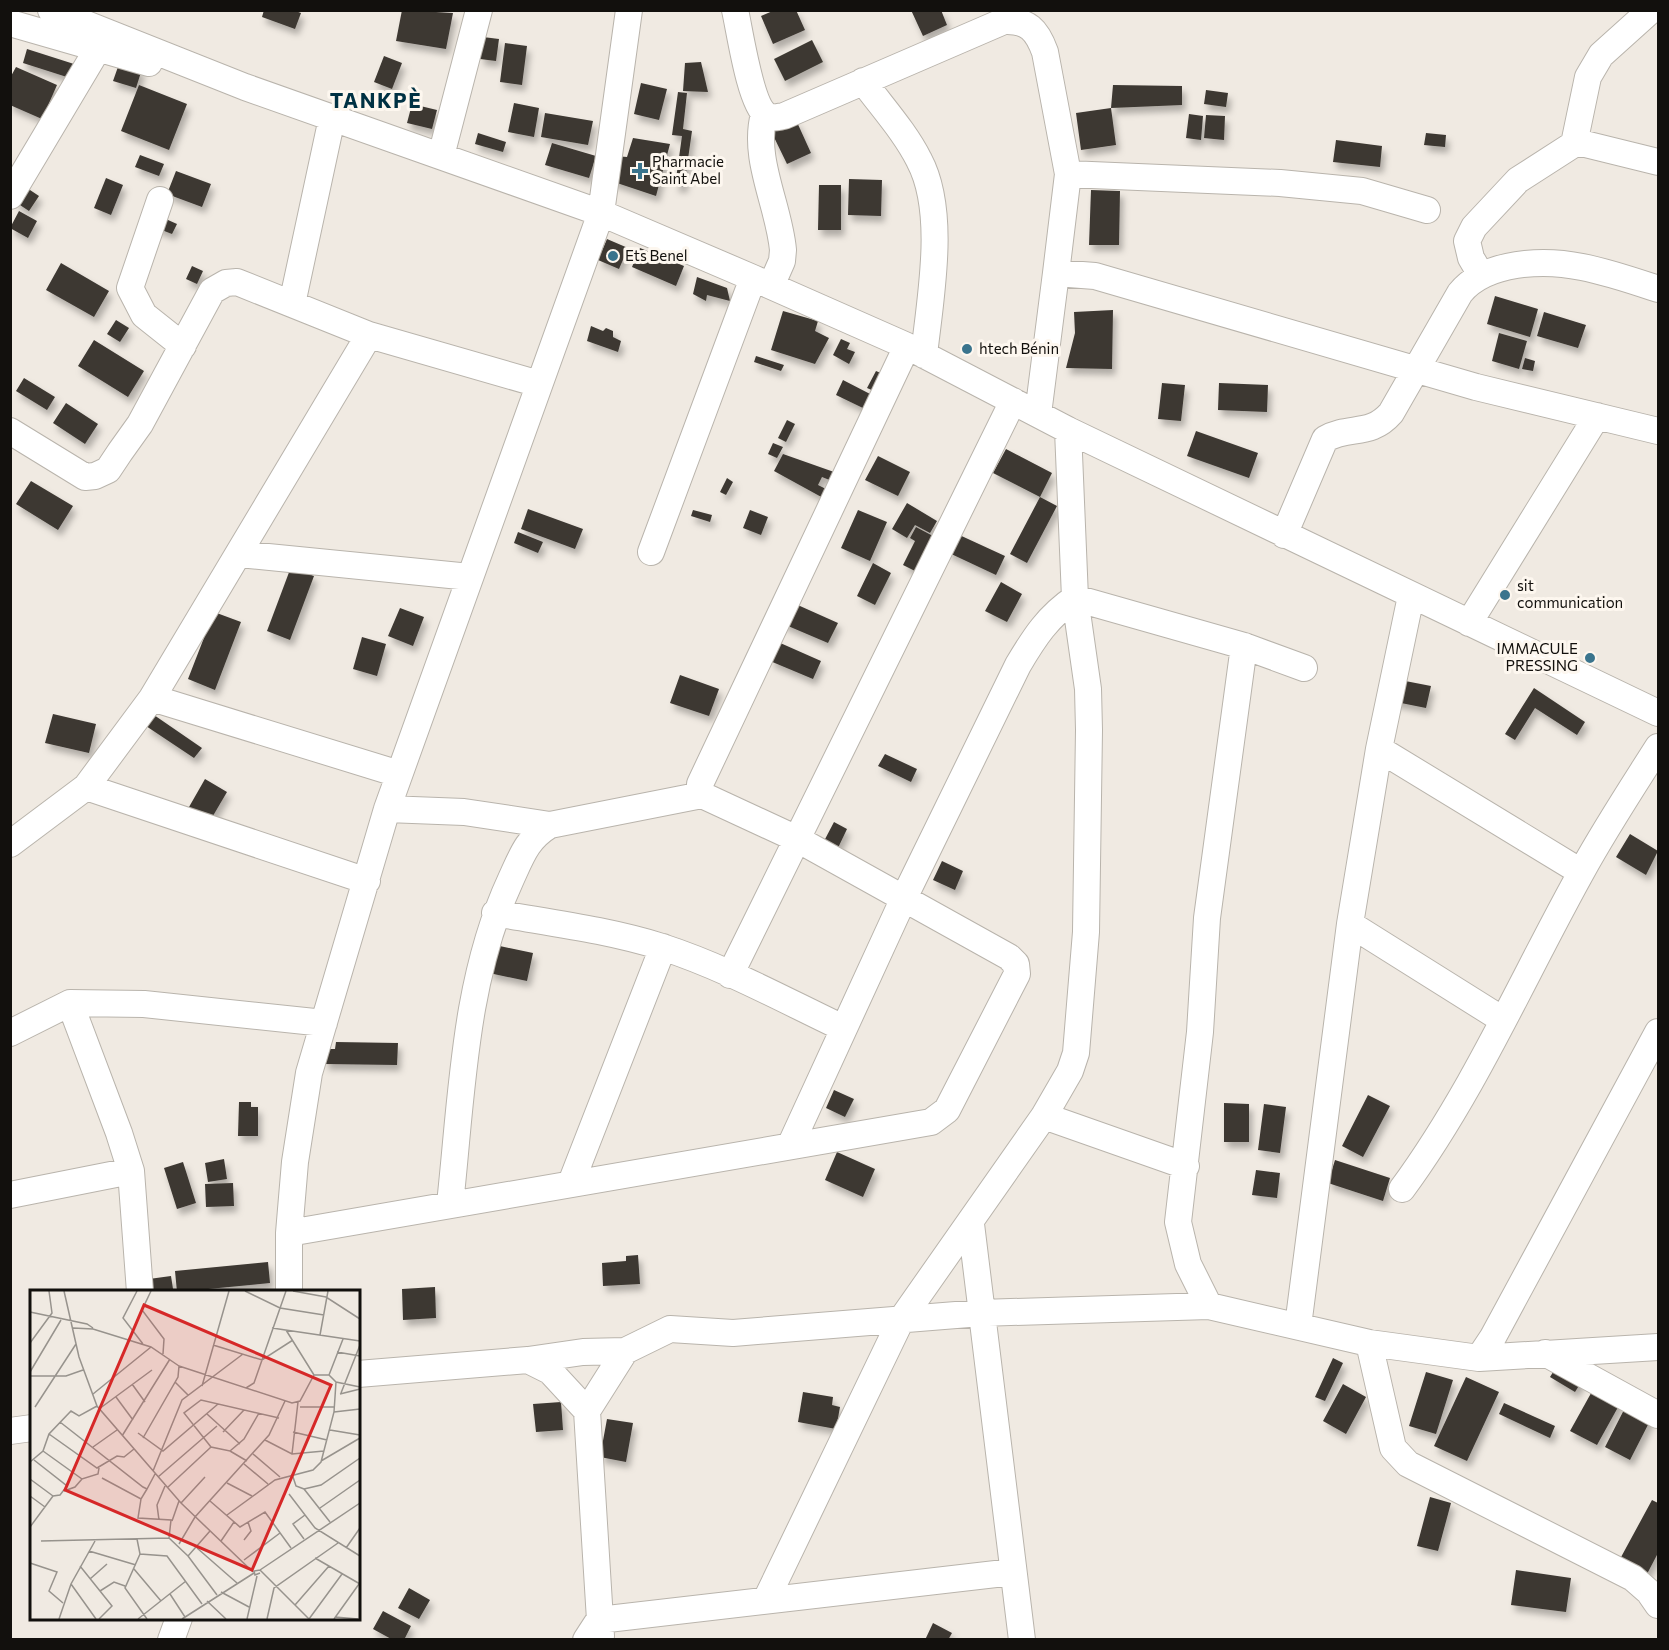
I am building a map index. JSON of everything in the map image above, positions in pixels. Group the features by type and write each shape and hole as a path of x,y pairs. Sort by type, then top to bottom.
{"street":[{"path":"51,10 245,87 601,213 762,282 915,350 1068,430 1659,713"},
{"path":"441,156 479,10"},
{"path":"289,1290 289,1233 295,1162 307,1084 387,809 601,213 629,10"},
{"path":"735,10 756,99 764,114 772,118 784,116 1004,21 1017,20 1030,25 1039,35 1045,52 1068,174 1038,414"},
{"path":"1574,144 1588,77 1601,55 1651,10"},
{"path":"10,23 97,50 245,87"},
{"path":"10,196 97,50"},
{"path":"702,795 700,784 915,350 934,255 932,204 920,160 863,81"},
{"path":"651,552 762,282 782,261 783,250 762,152 760,130 764,114"},
{"path":"292,304 332,118"},
{"path":"1481,275 1466,245 1470,232 1518,180 1574,144 1585,144 1659,162"},
{"path":"1068,174 1214,179 1362,191 1427,210"},
{"path":"160,200 130,288 144,315 183,346"},
{"path":"1284,535 1325,439 1337,432 1371,429 1382,424 1470,280 1501,269 1541,264 1582,266 1659,289"},
{"path":"1056,273 1095,276 1476,387 1659,431"},
{"path":"10,431 85,477 95,477 108,470 140,424 213,291 226,283 237,282 369,335 539,384"},
{"path":"10,844 86,787 152,698 369,335"},
{"path":"730,975 1012,401"},
{"path":"1469,622 1597,416"},
{"path":"766,1600 901,1320 971,1224 1022,1145 1044,1116 1070,1071 1076,1053 1086,932 1088,689 1075,598 1068,430"},
{"path":"239,554 470,577"},
{"path":"1299,1326 1350,924 1379,749 1411,596"},
{"path":"790,1146 903,900 1022,657 1036,633 1057,610 1075,598 1244,646 1304,668"},
{"path":"1209,1306 1188,1264 1178,1222 1200,1032 1207,918 1244,646"},
{"path":"152,698 399,774"},
{"path":"1402,1189 1425,1158 1503,1020 1581,872 1659,747"},
{"path":"1379,749 1581,872"},
{"path":"86,787 367,881"},
{"path":"289,1233 921,1125 940,1117 947,1110 1017,974 1016,964 1009,957 797,839 702,795 550,825 464,812 387,809"},
{"path":"450,1204 470,1020 482,958 495,913 524,851 534,835 550,825"},
{"path":"495,913 614,934 663,947 730,975 843,1028"},
{"path":"1350,924 1503,1020"},
{"path":"571,1183 663,947"},
{"path":"10,1033 70,1003 144,1004 324,1023"},
{"path":"70,1003 131,1171 140,1290"},
{"path":"1479,1358 1493,1337 1659,1032"},
{"path":"1044,1116 1186,1166"},
{"path":"10,1196 131,1171"},
{"path":"971,1224 1022,1640"},
{"path":"360,1374 528,1360 583,1352 625,1351 670,1329 733,1333 981,1313 1209,1306 1369,1343 1479,1358 1659,1347"},
{"path":"1369,1343 1393,1448 1408,1464 1633,1578 1649,1592 1659,1605"},
{"path":"625,1351 587,1411 595,1633 766,1600 1013,1572"},
{"path":"1545,1353 1659,1415"},
{"path":"528,1360 550,1371 587,1411"},
{"path":"10,1431 30,1428"},
{"path":"171,1640 178,1620"}],"building":[{"path":"264,10 293,10 301,13 295,29 262,17"},
{"path":"402,10 453,13 446,49 396,41"},
{"path":"775,10 796,10 805,30 773,44 761,16"},
{"path":"911,10 941,10 947,25 923,36"},
{"path":"483,37 499,39 496,61 480,59"},
{"path":"812,40 823,62 785,81 774,59"},
{"path":"505,43 527,46 522,85 500,82"},
{"path":"27,49 74,64 70,78 23,63"},
{"path":"384,56 402,63 392,89 374,82"},
{"path":"701,62 708,92 683,91 685,63"},
{"path":"119,64 142,69 136,88 113,81"},
{"path":"16,67 57,85 42,119 10,105 10,78"},
{"path":"641,83 667,89 659,120 634,114"},
{"path":"139,85 187,104 169,150 121,131"},
{"path":"1113,85 1182,86 1182,105 1111,108"},
{"path":"1206,90 1228,93 1226,107 1204,104"},
{"path":"678,92 687,93 683,129 692,131 684,187 675,186 682,136 672,135"},
{"path":"514,103 539,108 534,137 508,132"},
{"path":"412,104 437,110 432,129 407,123"},
{"path":"1111,108 1116,145 1081,150 1076,113"},
{"path":"545,113 593,121 588,145 541,137"},
{"path":"1189,114 1203,116 1201,140 1186,138"},
{"path":"1206,115 1225,116 1224,140 1204,138"},
{"path":"796,120 811,153 787,164 771,131"},
{"path":"478,133 506,142 503,152 475,144"},
{"path":"1426,133 1446,135 1445,147 1424,145"},
{"path":"633,138 670,144 656,196 611,181 615,156 627,157"},
{"path":"1336,140 1382,146 1380,167 1333,162"},
{"path":"552,143 596,156 589,178 545,165"},
{"path":"140,155 164,164 159,176 135,167"},
{"path":"176,171 211,184 202,207 167,194"},
{"path":"106,178 123,185 111,215 94,208"},
{"path":"849,179 882,180 881,216 848,215"},
{"path":"819,185 841,185 841,230 818,230"},
{"path":"24,186 39,196 29,211 14,201"},
{"path":"1091,190 1120,191 1119,245 1089,245"},
{"path":"19,211 37,221 28,238 10,228"},
{"path":"159,216 177,224 172,234 154,227"},
{"path":"607,239 628,248 619,269 598,260"},
{"path":"640,248 684,266 676,286 632,267"},
{"path":"61,263 109,291 94,317 46,290"},
{"path":"192,266 203,271 197,284 186,279"},
{"path":"697,277 727,288 730,301 707,295 706,301 693,294"},
{"path":"1495,296 1538,309 1530,337 1487,324"},
{"path":"1113,310 1112,369 1066,368 1075,333 1074,312"},
{"path":"783,311 818,321 815,331 829,338 815,364 771,350"},
{"path":"1544,312 1586,325 1578,348 1537,336"},
{"path":"116,320 129,328 120,342 107,334"},
{"path":"591,326 603,331 606,328 613,331 613,337 621,341 618,352 587,341"},
{"path":"1499,333 1527,341 1519,369 1492,361"},
{"path":"841,339 850,343 847,349 855,352 849,364 833,355"},
{"path":"94,340 144,371 128,397 78,366"},
{"path":"756,356 784,365 781,371 754,362"},
{"path":"1525,358 1535,361 1533,371 1522,369"},
{"path":"876,371 883,374 874,391 867,388"},
{"path":"24,378 55,397 47,410 16,391"},
{"path":"843,380 872,395 865,409 836,395"},
{"path":"1162,383 1185,385 1181,421 1158,419"},
{"path":"1219,383 1268,385 1267,412 1218,410"},
{"path":"66,403 98,424 85,444 53,423"},
{"path":"787,420 795,424 786,442 778,438"},
{"path":"1196,431 1258,453 1249,478 1187,456"},
{"path":"773,443 783,447 777,458 768,454"},
{"path":"1006,449 1052,473 1040,497 993,473"},
{"path":"783,454 834,472 832,481 822,477 818,485 828,490 825,499 774,471"},
{"path":"878,456 910,472 898,496 865,480"},
{"path":"727,478 733,482 726,495 720,492"},
{"path":"31,481 73,506 58,530 16,504"},
{"path":"1040,497 1057,506 1027,563 1010,554"},
{"path":"907,503 937,521 930,533 915,525 907,538 892,529"},
{"path":"528,509 583,529 575,549 521,529"},
{"path":"693,510 712,515 710,522 691,516"},
{"path":"750,510 768,517 761,535 743,528"},
{"path":"858,510 887,522 870,561 841,548"},
{"path":"916,527 933,536 915,571 903,565 915,541 910,538"},
{"path":"518,532 543,542 538,553 514,543"},
{"path":"955,533 1005,556 996,575 947,552"},
{"path":"873,563 891,573 875,605 857,596"},
{"path":"291,567 314,576 290,640 267,631"},
{"path":"1001,582 1022,594 1007,622 985,611"},
{"path":"791,602 838,623 828,643 781,623"},
{"path":"400,608 424,617 413,646 388,636"},
{"path":"214,612 241,622 215,690 188,679"},
{"path":"362,637 386,644 377,676 353,669"},
{"path":"778,642 821,661 813,679 770,661"},
{"path":"680,675 719,689 709,716 670,703"},
{"path":"1395,679 1431,686 1426,708 1391,701"},
{"path":"1534,688 1585,722 1577,735 1535,708 1515,740 1505,734"},
{"path":"53,714 96,724 89,753 45,743"},
{"path":"154,715 202,748 194,758 146,726"},
{"path":"885,754 917,769 911,782 878,766"},
{"path":"205,779 227,792 207,826 185,814"},
{"path":"834,822 847,829 837,850 823,843"},
{"path":"1630,834 1658,851 1646,875 1616,857"},
{"path":"942,861 963,871 955,890 933,880"},
{"path":"495,945 533,953 527,981 489,973"},
{"path":"336,1042 398,1043 397,1065 325,1064 325,1049 335,1049"},
{"path":"834,1090 854,1099 845,1117 826,1108"},
{"path":"1368,1095 1390,1106 1363,1157 1342,1146"},
{"path":"239,1102 251,1102 251,1107 258,1107 258,1136 238,1136"},
{"path":"1224,1103 1249,1104 1249,1142 1224,1142"},
{"path":"1264,1104 1286,1107 1280,1153 1258,1150"},
{"path":"837,1152 875,1169 863,1197 825,1180"},
{"path":"224,1159 227,1179 208,1182 205,1163"},
{"path":"1335,1160 1390,1178 1383,1201 1328,1183"},
{"path":"183,1162 196,1203 177,1209 164,1168"},
{"path":"1256,1170 1280,1173 1277,1198 1252,1195"},
{"path":"233,1183 234,1206 206,1207 205,1184"},
{"path":"638,1255 640,1284 603,1286 602,1263 626,1261 626,1256"},
{"path":"268,1262 270,1283 177,1290 175,1271"},
{"path":"171,1276 173,1289 151,1290 149,1279"},
{"path":"435,1287 436,1318 403,1320 402,1289"},
{"path":"1333,1358 1343,1363 1325,1401 1315,1397"},
{"path":"1560,1361 1585,1376 1575,1392 1550,1377"},
{"path":"1426,1372 1453,1380 1436,1434 1409,1426"},
{"path":"1466,1377 1499,1392 1467,1461 1434,1446"},
{"path":"1343,1384 1366,1397 1346,1434 1323,1421"},
{"path":"1595,1386 1622,1400 1597,1445 1570,1431"},
{"path":"803,1392 833,1397 832,1405 840,1407 836,1429 798,1422"},
{"path":"1629,1400 1654,1413 1630,1460 1605,1447"},
{"path":"561,1402 563,1430 536,1432 533,1404"},
{"path":"1504,1403 1555,1426 1550,1438 1499,1414"},
{"path":"607,1419 633,1423 626,1462 600,1457"},
{"path":"1430,1497 1451,1503 1438,1551 1417,1546"},
{"path":"1652,1500 1658,1503 1658,1553 1647,1574 1620,1559"},
{"path":"1516,1570 1571,1578 1566,1612 1511,1605"},
{"path":"409,1588 430,1600 419,1619 398,1608"},
{"path":"383,1611 411,1626 404,1640 393,1640 373,1629"},
{"path":"933,1623 952,1633 948,1640 925,1640"}],"place":[{"name":"Pharmacie Saint Abel","path":"640,171"},
{"name":"Ets Benel","path":"613,256"},
{"name":"htech Bénin","path":"967,349"},
{"name":"sit communication","path":"1505,595"},
{"name":"IMMACULE PRESSING","path":"1590,658"}],"district":[{"name":"TANKPÈ","path":"376,101"}]}
